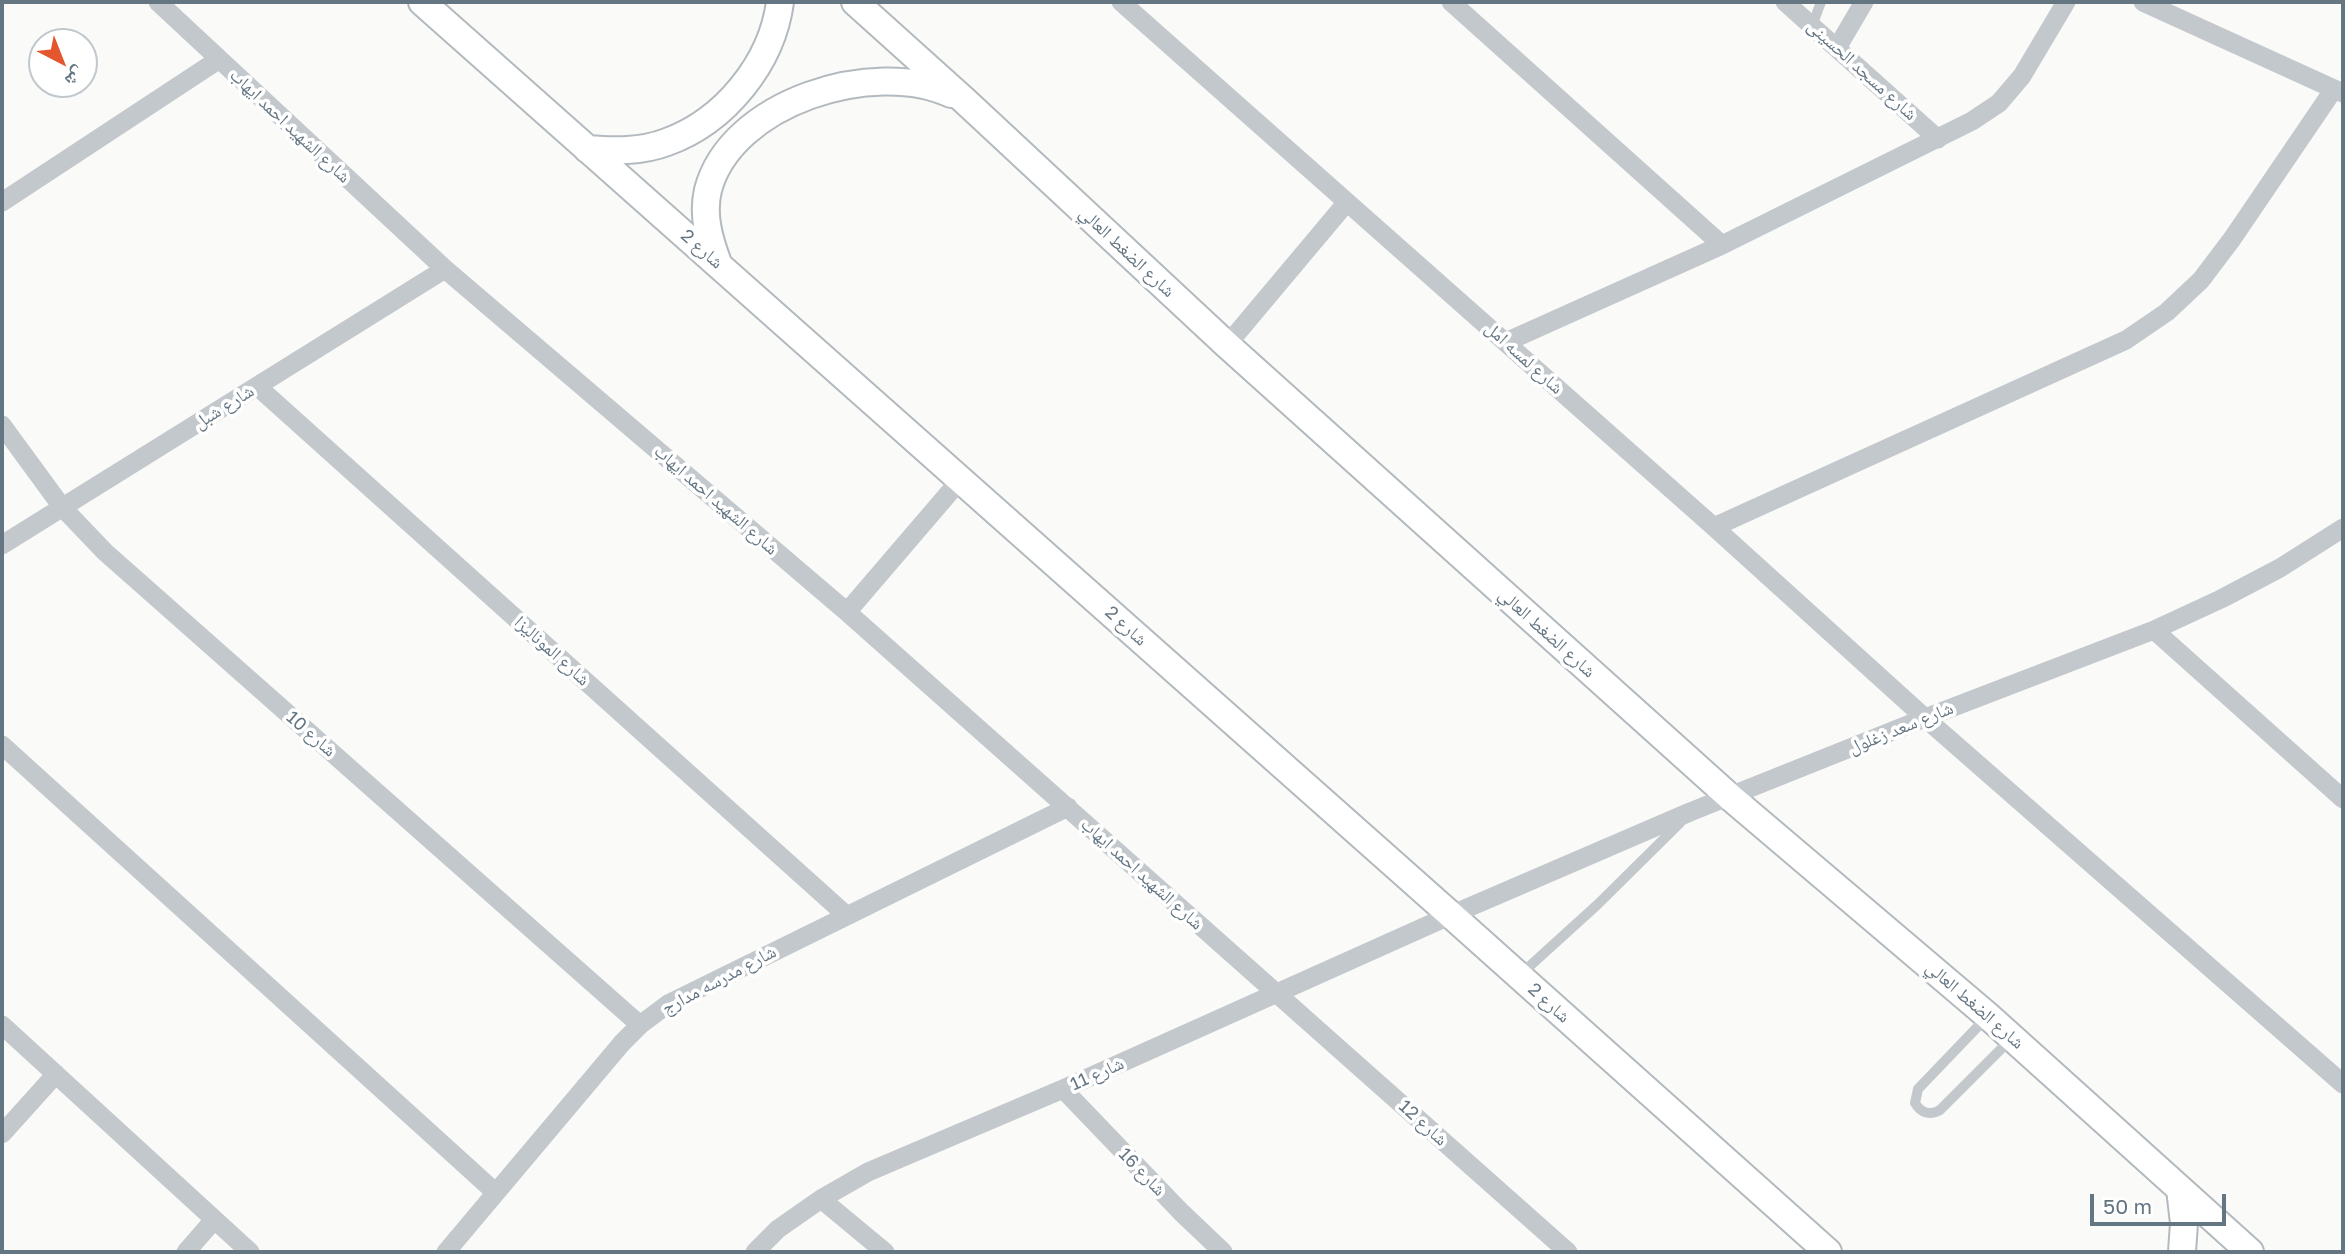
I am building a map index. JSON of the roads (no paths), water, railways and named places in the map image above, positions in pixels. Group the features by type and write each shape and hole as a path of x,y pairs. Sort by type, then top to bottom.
{"street":[{"name":"شارع الشهيد احمد ايهاب","path":"158,2 445,269 847,612 1278,994"},
{"name":"شارع 2","path":"422,2 1828,1252"},
{"path":"587,149 640,149 666,143 690,132 712,117 747,81 761,61 771,40 780,2"},
{"name":"شارع الضغط العالي","path":"855,2 1227,345 1730,797 1988,1016 2250,1252"},
{"name":"شارع لمسه امل","path":"1121,2 1714,527 1925,718 2343,1084"},
{"path":"1451,2 1721,245"},
{"name":"شارع مسجد الحسينى","path":"1785,2 1938,139"},
{"path":"1837,48 1864,2"},
{"path":"1506,342 1721,245 1938,139 1999,103 2022,76 2066,2"},
{"path":"1714,527 2126,340 2167,312 2201,280 2339,91 2143,2"},
{"path":"2,202 218,60"},
{"path":"718,263 706,226 705,209 714,173 723,156 736,142 768,117 820,91 879,81 909,82 938,88 965,101"},
{"path":"1227,345 1347,202"},
{"name":"شارع شبل","path":"2,545 445,269"},
{"name":"شارع الموناليزا","path":"258,387 846,915"},
{"name":"شارع 10","path":"2,425 62,507 105,552 640,1025"},
{"path":"847,612 961,479"},
{"name":"شارع سعد زغلول","path":"1451,915 1690,812 1925,718 2154,631 2280,568 2343,528"},
{"path":"2154,631 2343,799"},
{"path":"2,745 495,1192"},
{"name":"شارع مدرسه مدارج","path":"446,1252 622,1043 668,1004 1068,807"},
{"name":"شارع 11","path":"755,1252 778,1229 867,1172 1063,1089 1451,915"},
{"name":"شارع 12","path":"1278,994 1568,1252"},
{"path":"2,1026 250,1252"},
{"path":"2,1133 55,1074"},
{"name":"شارع 16","path":"1063,1089 1223,1252"},
{"path":"2180,1189 2185,1223 2182,1252"},
{"path":"821,1199 885,1252"},
{"path":"187,1252 213,1221"}],"lane":[{"path":"1812,26 1821,2"},
{"path":"1519,976 1597,905 1690,812"},
{"path":"1988,1016 1918,1089 1915,1098 1921,1111 1931,1114 1940,1110 2012,1037"}]}
